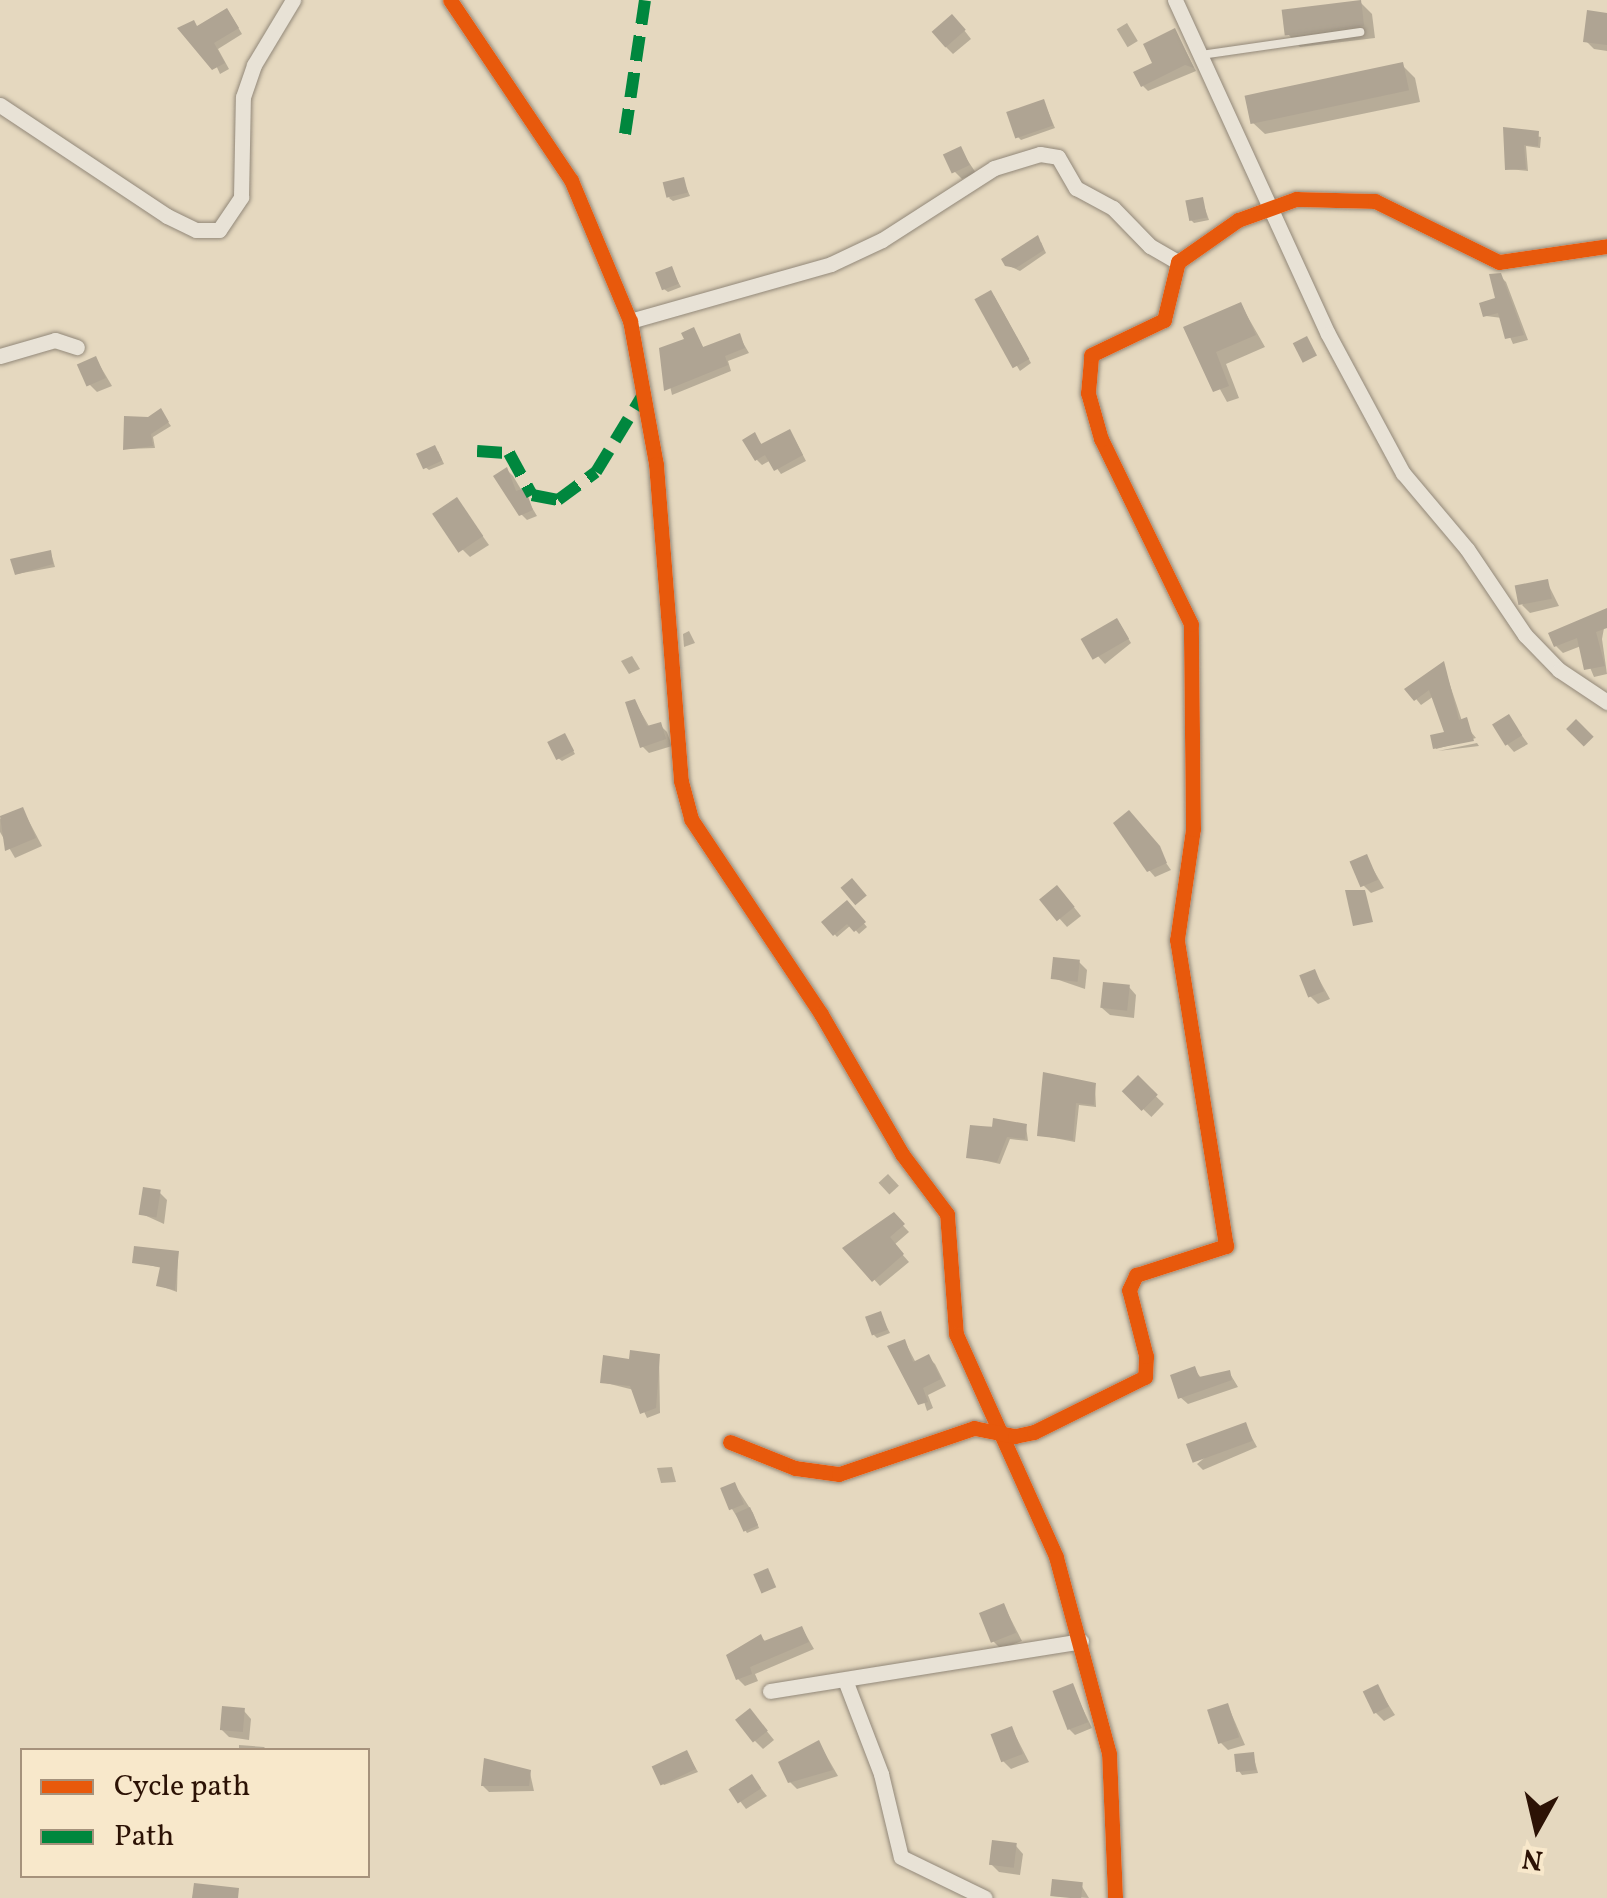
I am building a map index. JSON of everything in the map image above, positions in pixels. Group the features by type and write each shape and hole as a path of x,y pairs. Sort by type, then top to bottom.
{"street":[{"path":"0,105 167,216 196,230 219,230 240,197 243,98 254,65 293,0"},
{"path":"450,0 571,180 630,321 653,437 681,781 691,819 821,1014 902,1154 947,1214 956,1334 1056,1558 1109,1752 1115,1898"},
{"path":"1175,0 1328,334 1403,473 1466,549 1526,635 1559,670 1607,702"},
{"path":"630,321 831,264 882,240 994,168 1040,154 1058,157 1076,188 1113,208 1150,246 1178,262"},
{"path":"730,1442 795,1468 839,1474 974,1428 1004,1435 1034,1432 1144,1378 1132,1280 1149,1268 1221,1252 1228,1239 1213,1186 1209,1112 1177,940 1193,829 1191,624 1113,470 1087,376 1099,349 1164,320 1178,262 1238,220 1272,207 1329,196 1376,201 1499,262 1607,246"},
{"path":"0,356 55,340 77,347"},
{"path":"770,1691 1081,1642"},
{"path":"845,1680 881,1774 901,1857 985,1898"}],"lane":[{"path":"1200,55 1360,32"}],"building":[{"path":"1361,0 1364,26 1285,36 1282,10"},
{"path":"227,8 239,28 214,43 225,63 212,70 177,28 194,20 197,26"},
{"path":"1587,10 1607,13 1607,45 1583,42"},
{"path":"952,14 966,30 945,48 932,32"},
{"path":"1175,28 1194,68 1185,65 1141,87 1133,72 1152,63 1143,44"},
{"path":"1403,62 1409,90 1251,124 1245,96"},
{"path":"1044,99 1053,125 1015,138 1006,112"},
{"path":"1503,127 1539,131 1538,146 1524,145 1526,169 1505,170"},
{"path":"961,146 970,165 952,173 943,154"},
{"path":"684,177 688,193 667,198 663,182"},
{"path":"1203,197 1207,218 1189,221 1185,200"},
{"path":"1038,235 1044,250 1016,268 1005,266 1001,259"},
{"path":"672,266 679,284 662,290 655,272"},
{"path":"1501,273 1524,335 1505,339 1498,313 1483,317 1479,303 1495,298 1489,274"},
{"path":"991,290 1029,359 1013,368 974,299"},
{"path":"1241,302 1256,335 1216,352 1229,386 1213,392 1183,327"},
{"path":"694,327 703,347 740,333 745,348 725,356 728,365 664,391 659,348 684,339 681,333"},
{"path":"1307,336 1317,356 1303,363 1293,343"},
{"path":"96,356 106,378 87,386 77,365"},
{"path":"161,408 169,422 151,434 153,446 123,450 124,416 148,417"},
{"path":"790,429 803,455 774,471 765,455 755,461 742,440 755,432 761,444"},
{"path":"435,445 442,460 423,469 416,454"},
{"path":"507,467 516,491 525,488 533,510 519,516 493,476"},
{"path":"457,497 483,536 458,553 432,514"},
{"path":"51,550 53,564 15,575 10,559"},
{"path":"1548,579 1552,599 1518,605 1515,585"},
{"path":"1607,608 1607,628 1596,632 1605,666 1584,670 1577,638 1554,647 1548,633"},
{"path":"1117,618 1129,639 1093,660 1081,639"},
{"path":"1444,661 1459,720 1467,717 1474,741 1433,749 1430,735 1444,732 1429,690 1414,701 1404,689"},
{"path":"635,699 647,726 661,722 666,739 640,748 625,702"},
{"path":"1509,714 1522,735 1505,746 1492,725"},
{"path":"1576,719 1594,737 1584,747 1566,729"},
{"path":"565,733 574,751 556,760 547,742"},
{"path":"23,807 36,838 5,851 0,816"},
{"path":"1129,810 1160,846 1167,863 1147,872 1113,823"},
{"path":"1367,854 1378,880 1360,887 1350,861"},
{"path":"852,878 867,896 855,905 841,888"},
{"path":"1057,885 1075,907 1057,921 1039,899"},
{"path":"1345,890 1365,890 1373,922 1353,926"},
{"path":"847,900 866,922 854,932 847,924 833,936 821,922"},
{"path":"1053,957 1080,960 1078,982 1051,979"},
{"path":"1315,969 1324,991 1308,998 1299,975"},
{"path":"1103,982 1130,985 1127,1011 1100,1008"},
{"path":"1043,1072 1096,1083 1094,1105 1076,1103 1073,1140 1037,1136"},
{"path":"1138,1075 1158,1095 1142,1111 1122,1091"},
{"path":"993,1118 1027,1124 1025,1139 1007,1137 997,1162 966,1158 970,1125 992,1127"},
{"path":"143,1187 161,1190 156,1217 139,1215"},
{"path":"894,1212 905,1224 890,1237 904,1254 872,1282 842,1248"},
{"path":"134,1246 179,1251 175,1290 156,1286 160,1267 132,1263"},
{"path":"881,1311 888,1330 872,1336 865,1317"},
{"path":"905,1339 913,1362 929,1354 941,1379 923,1388 928,1402 918,1405 887,1346"},
{"path":"630,1350 660,1354 656,1408 640,1414 630,1386 600,1383 603,1355 629,1359"},
{"path":"1195,1366 1199,1377 1230,1370 1232,1380 1178,1399 1170,1375"},
{"path":"1246,1422 1253,1441 1193,1463 1186,1444"},
{"path":"735,1482 744,1504 729,1510 720,1488"},
{"path":"750,1507 758,1525 744,1532 735,1514"},
{"path":"768,1568 776,1587 761,1594 753,1574"},
{"path":"1004,1603 1016,1633 991,1643 979,1613"},
{"path":"802,1626 809,1642 750,1667 752,1674 736,1680 726,1655 761,1634 764,1641"},
{"path":"1073,1683 1088,1722 1068,1730 1052,1691"},
{"path":"1378,1684 1389,1706 1374,1714 1363,1691"},
{"path":"1228,1703 1239,1737 1218,1744 1207,1710"},
{"path":"222,1706 245,1708 243,1732 220,1730"},
{"path":"750,1708 768,1731 753,1743 735,1720"},
{"path":"1012,1726 1023,1754 1001,1762 991,1734"},
{"path":"819,1740 833,1770 788,1783 778,1762"},
{"path":"687,1750 696,1769 661,1786 652,1766"},
{"path":"1254,1752 1256,1770 1236,1772 1234,1754"},
{"path":"484,1758 531,1770 529,1786 481,1786"},
{"path":"752,1774 761,1788 738,1804 729,1789"},
{"path":"992,1840 1017,1843 1014,1868 989,1865"},
{"path":"1052,1879 1083,1882 1081,1898 1050,1896"},
{"path":"194,1883 239,1888 238,1898 192,1898"}],"marked path":[{"path":"625,134 645,0"},
{"path":"477,451 509,453 532,495 558,500 596,472 644,393"}],"cycle path":[{"path":"450,0 571,180 630,321 656,464 681,781 691,819 821,1014 902,1154 947,1214 956,1334 1056,1557 1109,1753 1115,1898"},
{"path":"730,1442 795,1468 839,1474 974,1428 1015,1436 1034,1432 1145,1377 1146,1356 1129,1290 1136,1275 1226,1246 1177,940 1193,829 1191,624 1101,439 1088,393 1091,355 1164,320 1178,262 1238,220 1296,199 1375,201 1499,262 1607,246"}]}
